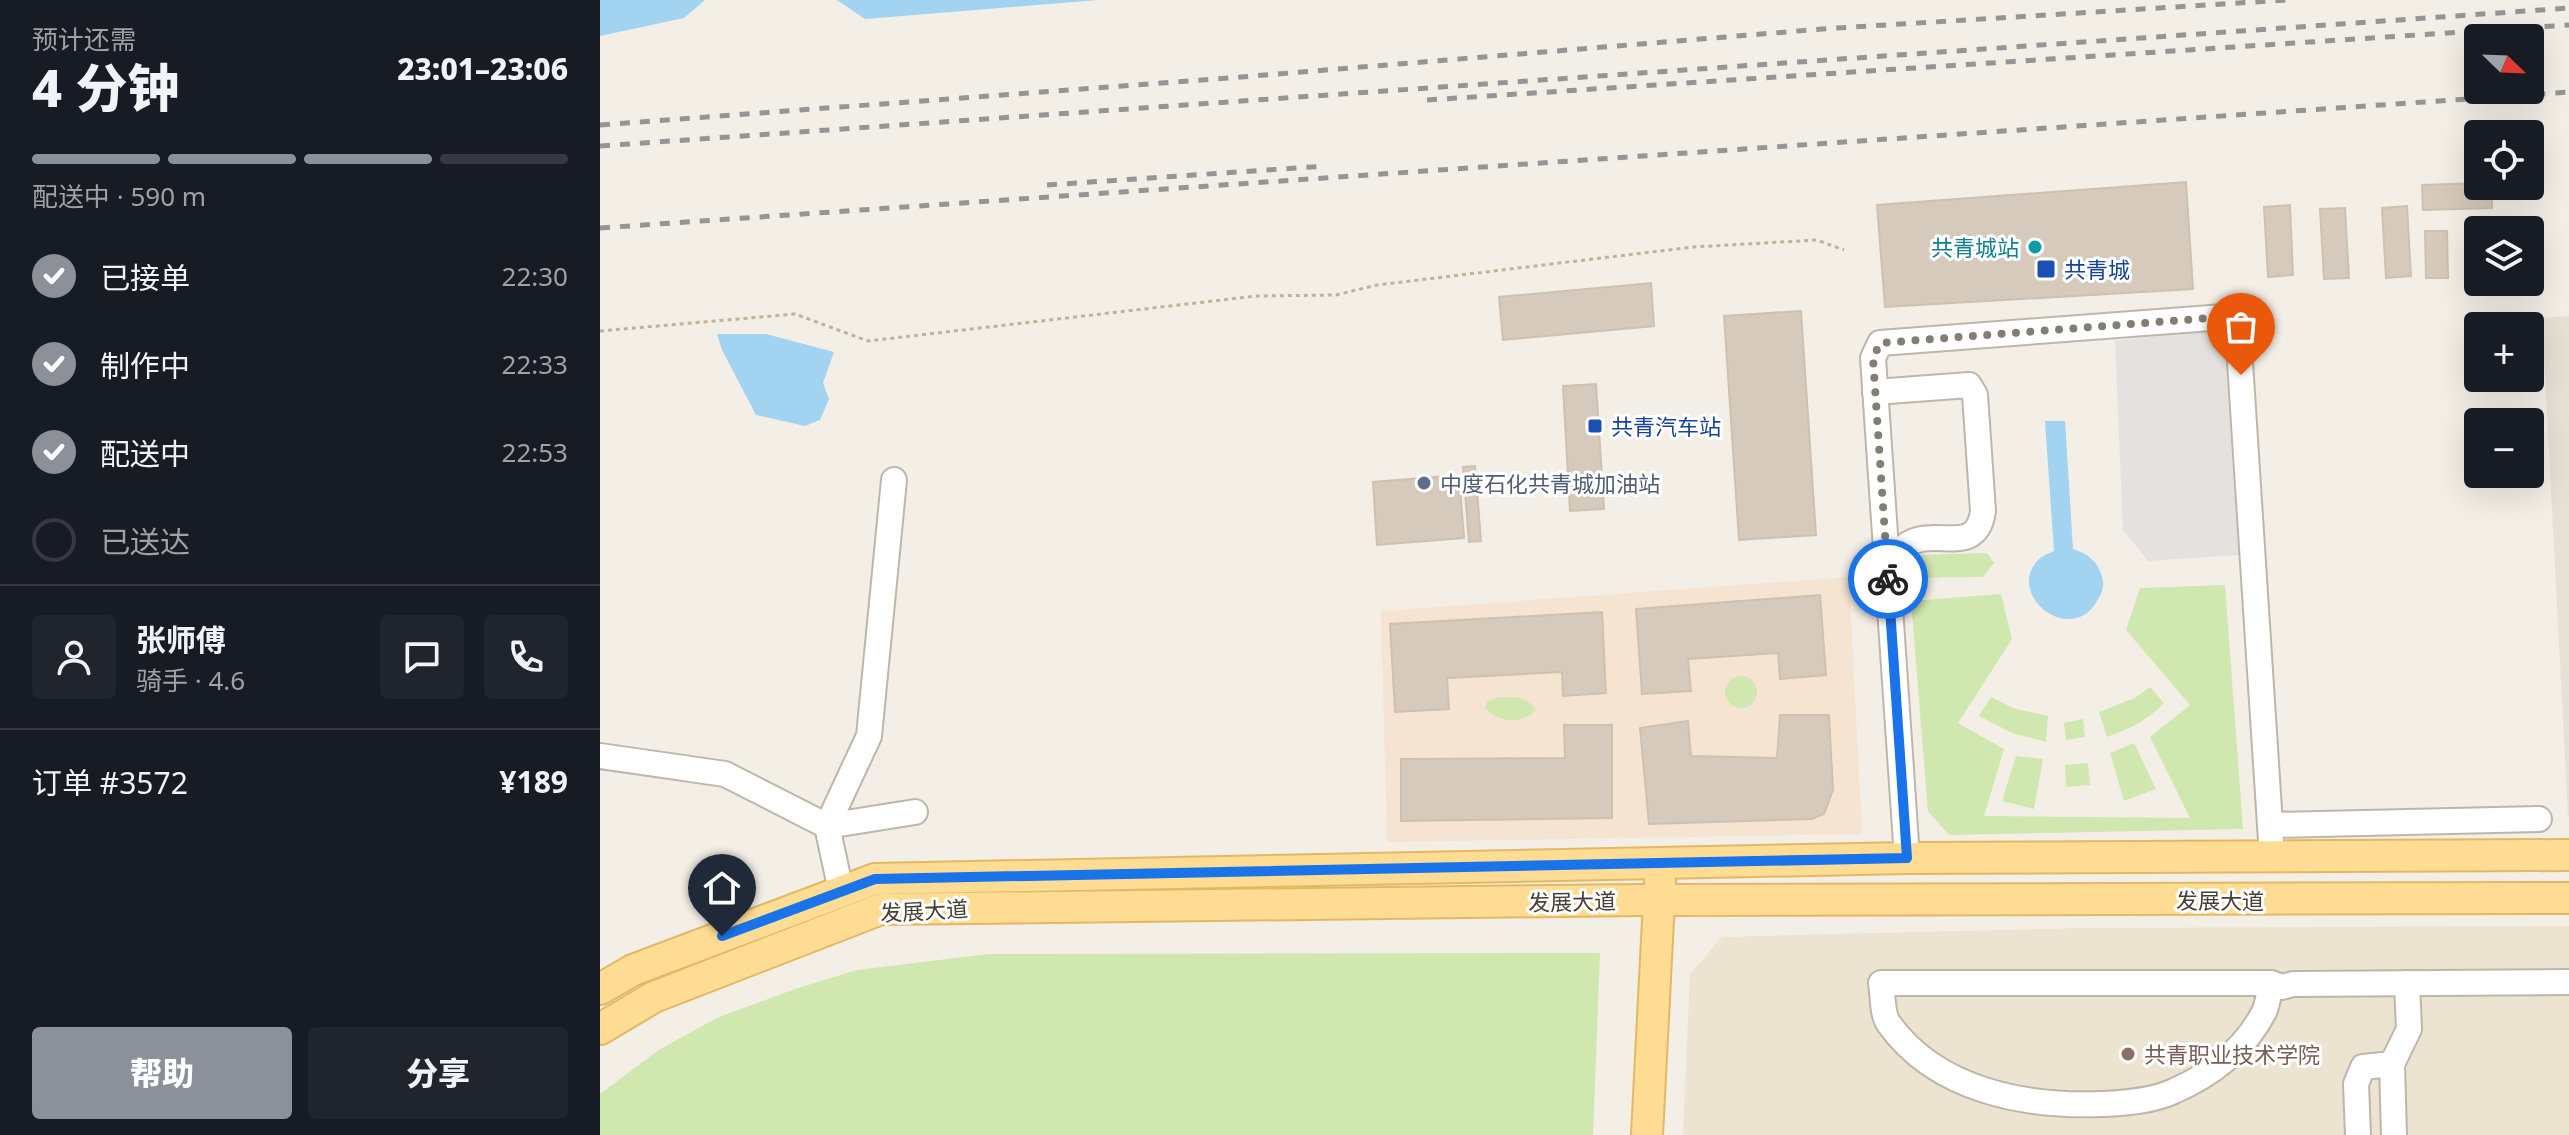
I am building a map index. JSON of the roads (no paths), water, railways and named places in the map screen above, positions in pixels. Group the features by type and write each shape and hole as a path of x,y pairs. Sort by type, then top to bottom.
{"main road":[{"name":"发展大道","path":"600,989 633,970 875,879 1907,858 2569,855"},
{"path":"1628,1135 1652,863"},
{"name":"发展大道","path":"600,1029 654,997 881,909 1650,900 2569,898"},
{"path":"1647,1135 1650,900"}],"street":[{"path":"1907,858 1873,358 1880,343 2224,317 2239,347 2272,856"},
{"path":"1875,392 1969,385 1975,395 1983,511 1981,525 1976,533 1966,537 1920,539 1907,545 1897,554 1888,579"},
{"path":"841,891 827,826 869,736 894,480"},
{"path":"600,756 725,774 827,826 915,812"},
{"path":"2270,825 2539,819"},
{"path":"2271,983 2265,1010 2247,1040 2228,1060 2173,1092 2127,1103 2076,1105 2037,1102 1973,1087 1924,1059 1887,1022 1881,983 2271,983 2282,987 2293,984 2569,982"},
{"path":"2394,1135 2392,1064 2409,1029 2407,983"},
{"path":"2358,1135 2356,1084 2363,1067 2392,1064"}],"water":[{"path":"600,0 705,0 684,18 600,36"},
{"path":"837,0 1099,0 865,19"},
{"path":"717,334 766,334 834,352 823,383 829,399 820,420 805,426 756,415 722,350"},
{"path":"2045,421 2065,421 2073,549 2095,562 2103,580 2097,601 2086,614 2072,619 2045,611 2030,588 2030,574 2038,560 2054,551"}],"railway":[{"path":"600,125 1229,78 1822,29 2286,0"},
{"path":"600,146 2569,8"},
{"path":"1427,100 2569,25"},
{"path":"600,228 2569,92"},
{"path":"1047,185 1326,166"}],"place":[{"name":"共青城站","path":"2035,247"},
{"name":"共青城","path":"2046,269"},
{"name":"共青汽车站","path":"1595,426"},
{"name":"中度石化共青城加油站","path":"1424,483"},
{"name":"共青职业技术学院","path":"2128,1054"}]}
